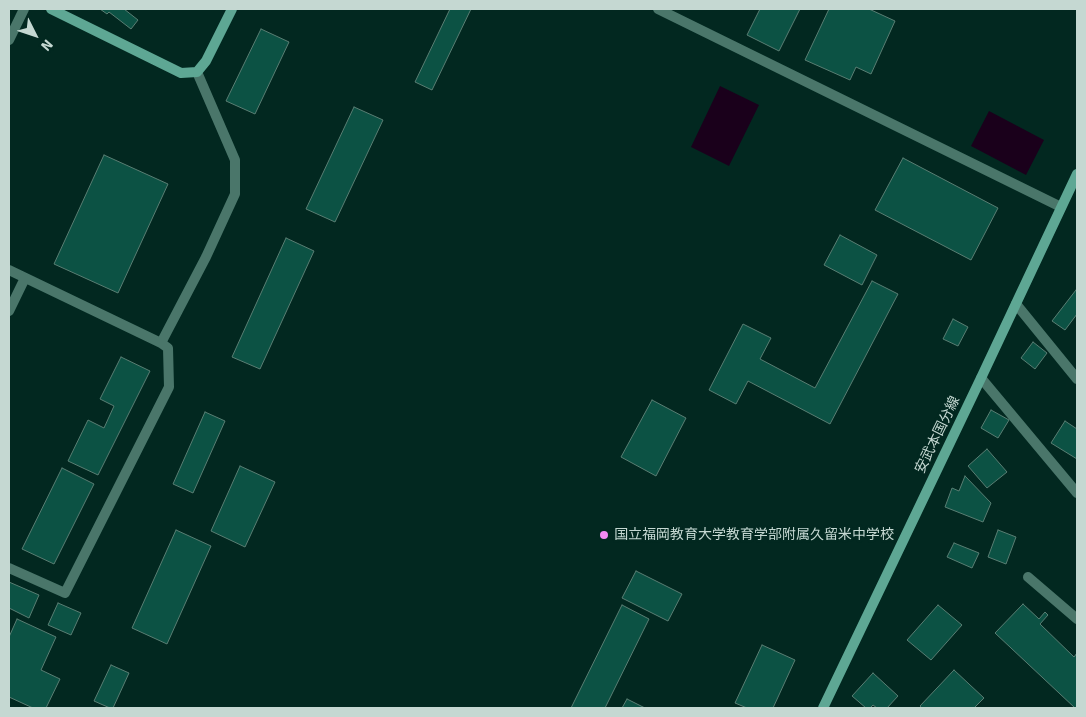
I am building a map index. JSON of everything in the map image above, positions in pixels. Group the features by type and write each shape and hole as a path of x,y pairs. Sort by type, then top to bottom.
{"main road":[{"path":"51,9 181,73 197,72 206,61 232,9"},
{"name":"安武本国分線","path":"823,708 1077,174"}],"street":[{"path":"9,40 24,9"},
{"path":"658,9 1061,207"},
{"path":"161,343 206,257 235,194 235,160 197,72"},
{"path":"9,270 168,348 169,387 65,593 9,568"},
{"path":"9,311 25,278"},
{"path":"1016,304 1077,378"},
{"path":"981,378 1077,493"},
{"path":"1028,577 1077,619"}],"shaded area":[{"path":"720,86 759,105 729,166 691,147"},
{"path":"989,111 1044,140 1026,175 971,146"}],"building":[{"path":"100,9 124,9 138,20 131,29 109,12 107,14"},
{"path":"450,9 471,9 432,90 415,82"},
{"path":"760,9 800,9 779,51 747,35"},
{"path":"829,9 869,9 895,21 871,74 856,67 850,80 805,60"},
{"path":"261,29 289,42 255,114 226,101"},
{"path":"354,107 383,120 335,222 306,209"},
{"path":"104,155 168,184 118,293 54,264"},
{"path":"903,158 998,208 971,260 875,210"},
{"path":"840,235 877,255 862,285 824,265"},
{"path":"286,238 314,251 260,369 232,357"},
{"path":"872,281 898,294 830,424 748,381 736,404 709,390 743,324 771,338 760,359 815,388"},
{"path":"1076,290 1077,314 1065,330 1052,321"},
{"path":"953,319 968,327 958,346 943,339"},
{"path":"1033,342 1047,353 1035,369 1021,358"},
{"path":"121,357 150,371 98,475 68,461 88,420 104,428 114,406 100,399"},
{"path":"652,400 686,418 656,476 621,457"},
{"path":"991,410 1009,420 998,438 981,428"},
{"path":"205,412 225,421 193,493 173,484"},
{"path":"1065,421 1077,429 1077,459 1051,443"},
{"path":"987,449 1007,472 987,488 968,466"},
{"path":"240,466 275,482 245,547 211,531"},
{"path":"62,468 94,484 54,564 22,549"},
{"path":"965,476 991,503 983,522 945,507 952,488 959,491"},
{"path":"176,530 211,546 167,644 132,628"},
{"path":"998,530 1016,537 1006,564 988,557"},
{"path":"954,543 979,553 972,568 947,557"},
{"path":"636,571 682,594 668,621 622,598"},
{"path":"9,582 39,595 29,618 9,608"},
{"path":"58,603 81,613 71,635 48,625"},
{"path":"1023,604 1039,619 1045,612 1048,615 1040,624 1074,657 1077,653 1077,708 995,633"},
{"path":"622,605 649,619 605,708 571,708"},
{"path":"938,605 962,625 931,660 907,640"},
{"path":"17,619 56,637 41,670 60,679 46,708 33,708 9,697 9,637"},
{"path":"762,645 795,660 773,708 747,708 735,703"},
{"path":"111,665 129,673 113,708 94,701"},
{"path":"954,670 984,698 974,708 922,708 920,706"},
{"path":"873,673 898,696 887,708 877,708 873,705 870,708 866,708 852,696"},
{"path":"627,699 645,708 622,708"}],"place":[{"name":"国立福岡教育大学教育学部附属久留米中学校","path":"604,535"}]}
